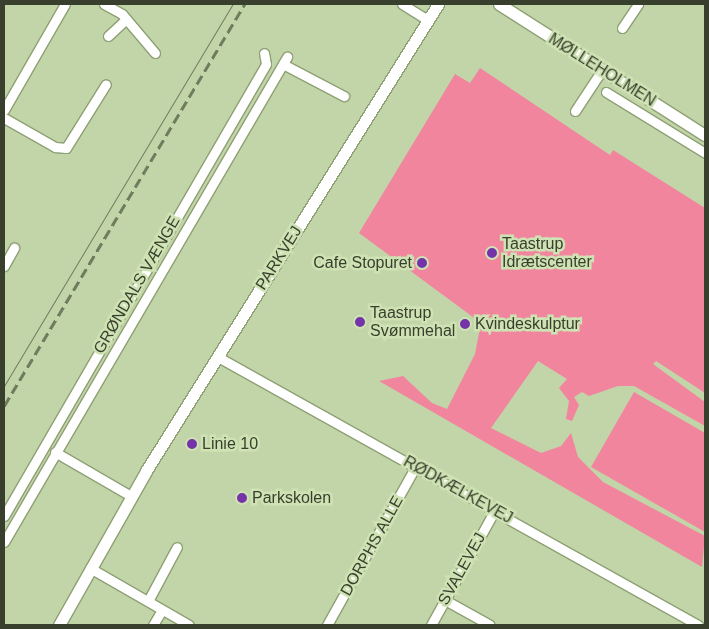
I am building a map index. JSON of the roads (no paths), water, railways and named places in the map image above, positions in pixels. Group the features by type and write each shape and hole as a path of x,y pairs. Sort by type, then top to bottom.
{"street":[{"path":"4,110 65,4"},
{"path":"104,4 126,19 155,53"},
{"path":"402,4 428,20"},
{"name":"PARKVEJ","path":"59,625 131,496 438,4"},
{"name":"MØLLEHOLMEN","path":"498,4 705,135"},
{"path":"622,28 638,4"},
{"path":"108,36 126,19"},
{"name":"GRØNDALS VÆNGE","path":"4,516 266,64 264,53"},
{"path":"4,542 285,60 344,96"},
{"path":"575,111 602,70"},
{"path":"4,118 54,147 66,148 106,84"},
{"path":"606,92 705,153"},
{"path":"660,126 669,112"},
{"path":"4,266 14,248"},
{"name":"RØDKÆLKEVEJ","path":"218,357 698,625"},
{"path":"55,452 131,496"},
{"name":"DORPHS ALLE","path":"328,625 416,466"},
{"name":"SVALEVEJ","path":"431,625 494,512"},
{"path":"148,601 178,547"},
{"path":"90,568 189,625"},
{"path":"445,600 490,625"},
{"path":"153,625 162,610"}],"tram line":[{"path":"4,386 233,4"}],"railway":[{"path":"4,406 245,4"}],"place":[{"name":"Taastrup Idrætscenter","path":"492,253"},
{"name":"Cafe Stopuret","path":"422,263"},
{"name":"Taastrup Svømmehal","path":"360,322"},
{"name":"Kvindeskulptur","path":"465,324"},
{"name":"Linie 10","path":"192,444"},
{"name":"Parkskolen","path":"242,498"}]}
